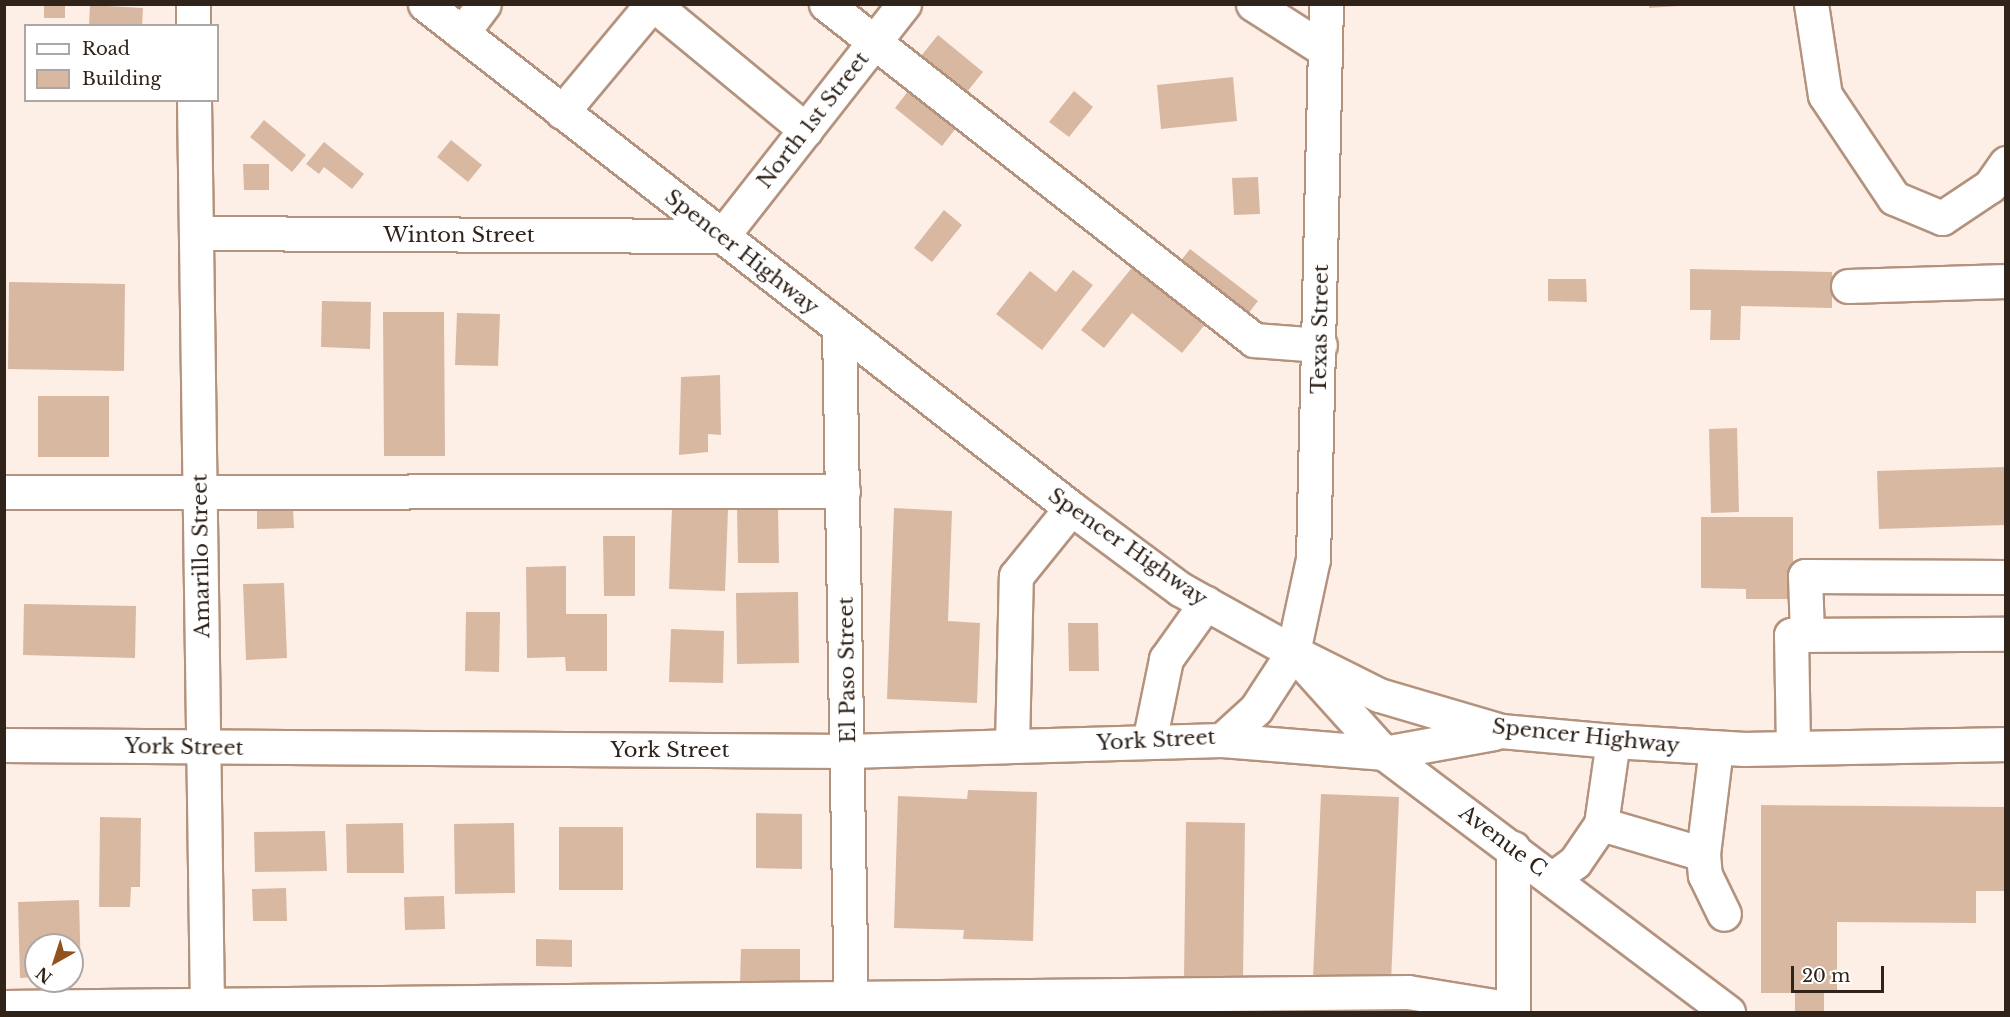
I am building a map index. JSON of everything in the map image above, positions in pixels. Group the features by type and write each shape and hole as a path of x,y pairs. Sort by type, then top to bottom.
{"street":[{"path":"193,4 193,24"},
{"name":"Spencer Highway","path":"425,4 1071,508 1180,589 1293,652 1379,695 1501,732 1613,741 1716,748 2006,744"},
{"path":"462,33 484,4"},
{"path":"562,112 652,4 806,130"},
{"path":"826,4 1254,340 1320,345"},
{"name":"North 1st Street","path":"722,236 904,4"},
{"path":"1253,4 1324,50"},
{"name":"Texas Street","path":"1293,652 1314,559 1326,4"},
{"path":"1811,4 1825,94 1893,198 1942,218 1990,186 2006,163"},
{"name":"Amarillo Street","path":"194,102 207,1009"},
{"name":"Winton Street","path":"196,233 722,236"},
{"path":"1848,286 2006,281"},
{"name":"El Paso Street","path":"839,327 851,1006"},
{"path":"4,492 843,491"},
{"path":"1012,746 1016,576 1071,508"},
{"path":"1807,635 1805,576 2006,577"},
{"path":"1149,742 1166,659 1206,603"},
{"path":"1793,748 1791,635 2006,634"},
{"name":"York Street","path":"4,745 848,751 1222,740 1256,709 1293,652"},
{"name":"Avenue C","path":"1293,652 1384,753 1728,1012"},
{"path":"1222,740 1384,753 1501,732"},
{"path":"1553,878 1575,862 1600,824 1613,741"},
{"path":"1716,748 1703,854 1705,875 1724,914"},
{"path":"1600,824 1703,854"},
{"path":"4,1007 207,1009 851,1006 1408,992 1513,1011 1512,848"}],"building":[{"path":"1649,4 1678,4 1678,6 1649,8"},
{"path":"44,5 65,5 65,18 44,18"},
{"path":"90,5 143,8 142,24 89,24"},
{"path":"938,35 983,72 966,93 921,56"},
{"path":"1233,77 1237,121 1161,129 1157,85"},
{"path":"909,90 956,128 942,146 895,108"},
{"path":"1074,91 1093,107 1069,137 1049,122"},
{"path":"264,120 306,155 292,172 250,137"},
{"path":"451,140 482,165 468,182 437,157"},
{"path":"324,142 364,174 352,189 324,167 319,174 306,164"},
{"path":"243,164 269,164 269,190 244,190"},
{"path":"1258,177 1260,214 1234,215 1232,178"},
{"path":"944,210 962,225 932,262 914,248"},
{"path":"1190,249 1258,301 1244,319 1176,267"},
{"path":"1135,264 1207,322 1182,353 1132,313 1104,348 1081,330"},
{"path":"1690,269 1832,272 1832,308 1741,306 1740,340 1710,340 1711,310 1690,310"},
{"path":"1073,270 1093,285 1042,350 996,314 1030,271 1056,292"},
{"path":"1548,279 1586,279 1587,302 1548,301"},
{"path":"9,282 125,284 124,371 8,369"},
{"path":"322,301 371,302 370,349 321,347"},
{"path":"383,312 444,312 445,456 384,456"},
{"path":"457,313 500,314 498,366 455,365"},
{"path":"720,375 721,435 708,434 708,452 679,455 681,377"},
{"path":"38,396 109,396 109,457 38,457"},
{"path":"1737,428 1739,512 1711,513 1709,429"},
{"path":"2006,467 2006,525 1879,529 1877,471"},
{"path":"293,508 294,528 257,529 257,509"},
{"path":"672,508 728,510 725,591 669,589"},
{"path":"778,508 779,563 738,563 737,509"},
{"path":"894,508 952,511 948,621 980,623 977,703 887,699"},
{"path":"1701,517 1793,517 1793,599 1746,599 1746,589 1701,588"},
{"path":"603,536 635,536 635,596 604,596"},
{"path":"566,566 566,614 607,614 607,671 566,671 565,657 527,658 526,567"},
{"path":"284,583 287,658 246,660 243,584"},
{"path":"798,592 799,663 737,664 736,593"},
{"path":"24,604 136,606 135,658 23,655"},
{"path":"466,612 500,612 499,672 465,671"},
{"path":"1068,623 1098,623 1099,671 1069,671"},
{"path":"671,629 724,631 723,683 669,682"},
{"path":"968,790 1037,792 1033,941 963,939 964,930 894,928 898,796 967,799"},
{"path":"1321,794 1399,797 1391,982 1313,978"},
{"path":"1761,805 2006,807 2006,891 1976,891 1976,923 1837,922 1837,990 1824,990 1824,1012 1795,1012 1795,993 1761,993"},
{"path":"756,813 802,814 802,869 756,868"},
{"path":"100,817 141,818 140,887 131,887 130,907 99,907"},
{"path":"1186,822 1245,823 1243,980 1184,979"},
{"path":"403,823 404,873 347,873 346,824"},
{"path":"514,823 515,893 455,894 454,824"},
{"path":"559,827 623,827 623,890 559,890"},
{"path":"325,831 327,871 255,872 254,832"},
{"path":"286,888 287,921 253,921 252,889"},
{"path":"444,896 445,929 405,930 404,897"},
{"path":"79,900 80,933 24,933 24,978 20,978 18,902"},
{"path":"536,939 572,940 572,967 536,966"},
{"path":"741,949 800,949 800,985 740,984"}]}
